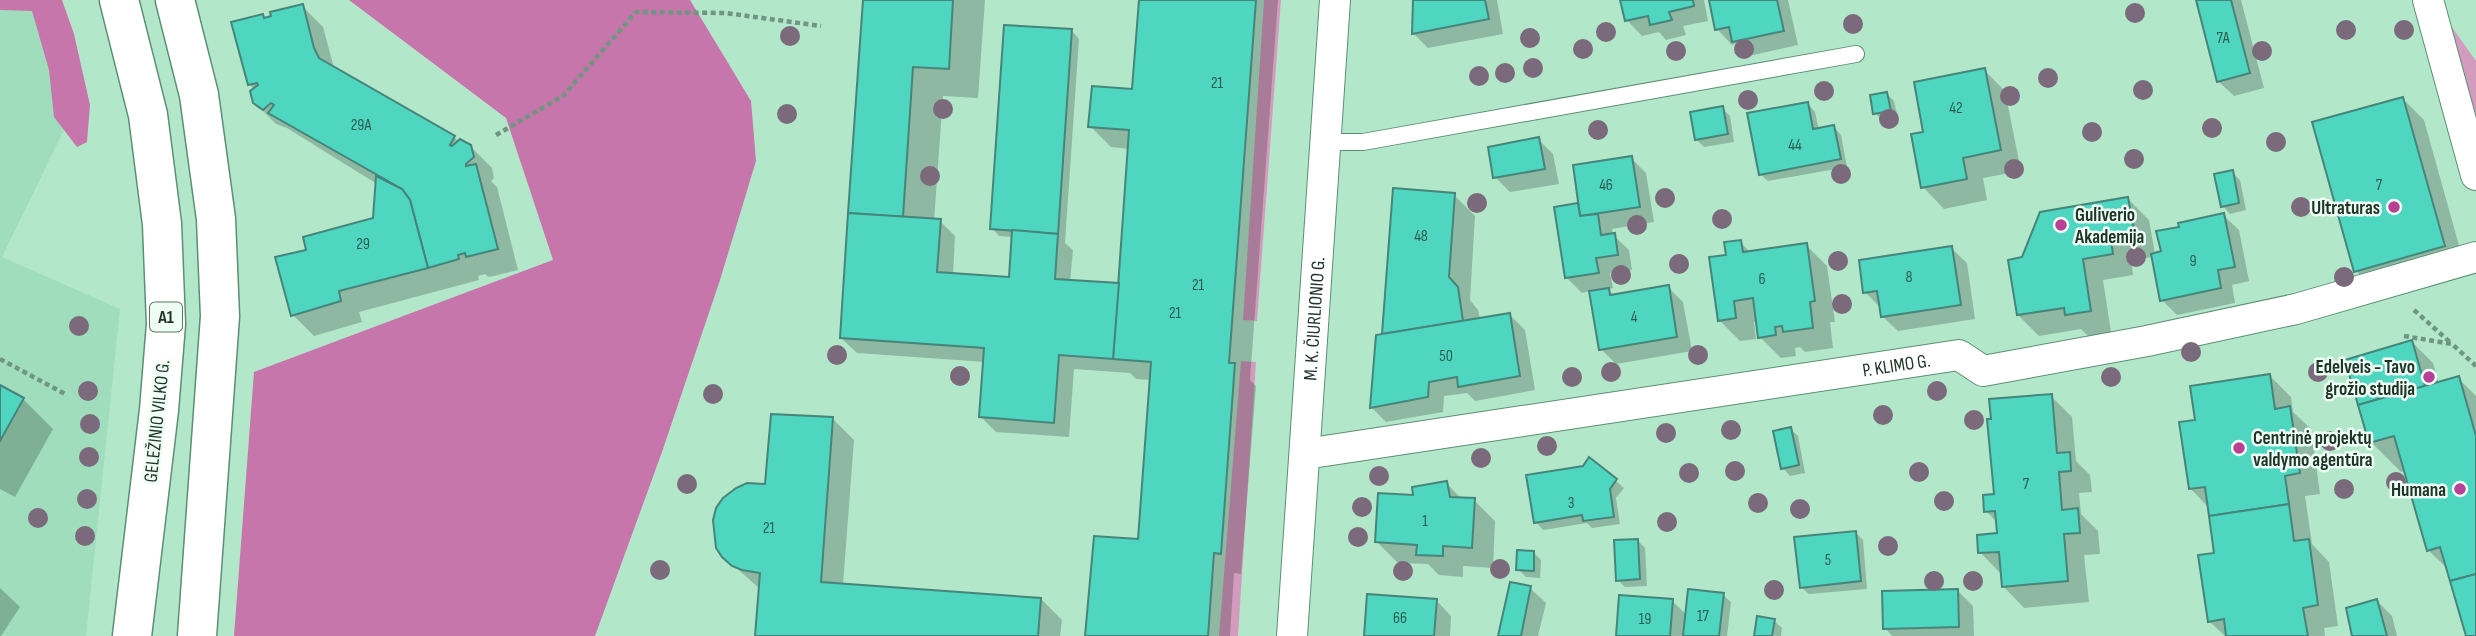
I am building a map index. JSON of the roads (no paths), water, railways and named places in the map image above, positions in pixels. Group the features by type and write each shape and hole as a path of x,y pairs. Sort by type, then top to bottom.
{"highway":[{"name":"GELEŽINIO VILKO G.","path":"118,0 148,115 162,223 166,324 159,410 132,636"},
{"path":"175,0 199,95 216,219 220,316 197,636"}],"street":[{"name":"M. K. ČIURLIONIO G.","path":"1292,636 1335,0"},
{"path":"2428,0 2476,175"},
{"name":"P. KLIMO G.","path":"1305,454 1959,355 1983,371 2147,341 2296,309 2476,257"}],"lane":[{"path":"1325,142 1363,142 1856,54"}],"place":[{"name":"Ultraturas","path":"2394,207"},
{"name":"Guliverio Akademija","path":"2061,225"},
{"name":"Edelveis - Tavo grožio studija","path":"2429,377"},
{"name":"Centrinė projektų valdymo agentūra","path":"2239,448"},
{"name":"Humana","path":"2460,489"}]}
